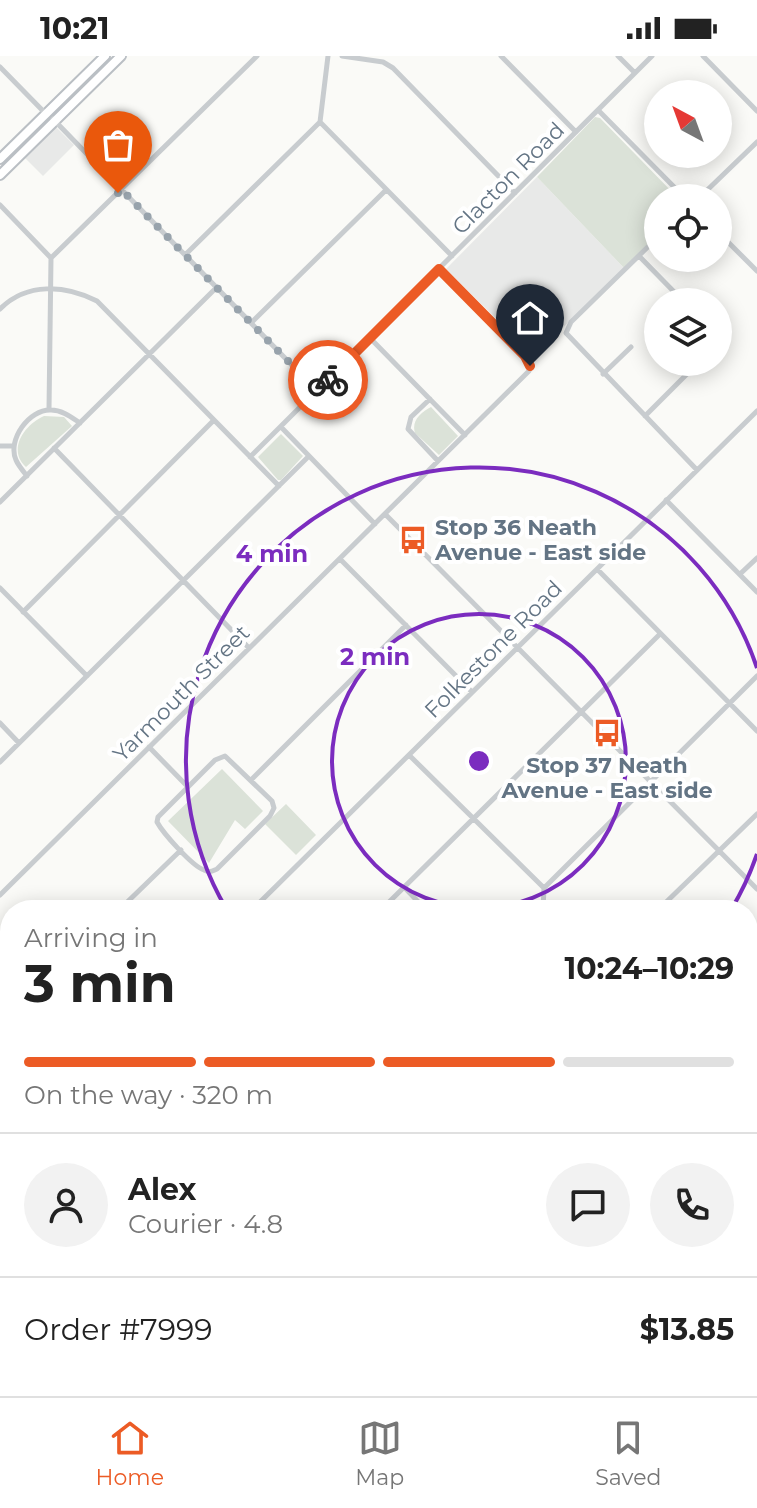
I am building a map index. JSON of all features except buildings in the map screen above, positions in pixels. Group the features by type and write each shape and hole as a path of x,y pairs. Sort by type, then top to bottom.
{"main road":[{"path":"0,159 105,56"},
{"path":"0,175 119,56"}],"street":[{"path":"51,258 257,56"},
{"path":"185,255 320,122 328,56"},
{"path":"342,56 383,62 393,68 515,193"},
{"path":"383,62 390,56"},
{"path":"501,56 576,132"},
{"path":"618,56 635,73"},
{"name":"Clacton Road","path":"250,457 652,56"},
{"path":"703,56 757,111"},
{"path":"0,67 317,391"},
{"path":"598,110 671,184"},
{"path":"320,122 452,256"},
{"path":"714,184 757,142"},
{"path":"251,323 386,190"},
{"path":"0,205 51,258 49,409"},
{"path":"732,246 757,271"},
{"path":"644,251 566,328 566,336 697,470"},
{"path":"639,256 670,288"},
{"name":"Yarmouth Street","path":"0,895 527,374 530,366 525,356 439,269"},
{"path":"0,502 217,287"},
{"path":"0,309 31,290 51,288 79,292 97,301 279,486"},
{"path":"370,338 465,435"},
{"path":"603,374 631,347"},
{"path":"645,416 685,376"},
{"path":"430,399 411,417 408,429 438,461"},
{"path":"27,476 15,460 14,446 20,430 34,415 49,409 66,413 80,423"},
{"name":"Folkestone Road","path":"262,900 757,411"},
{"path":"23,612 214,420"},
{"path":"281,427 375,524"},
{"path":"0,446 14,446"},
{"path":"54,448 249,648"},
{"path":"0,762 309,456"},
{"path":"666,500 757,592"},
{"path":"385,514 757,889"},
{"path":"740,574 757,558"},
{"path":"340,559 472,692"},
{"path":"597,569 757,731"},
{"path":"0,588 87,676"},
{"path":"251,780 406,625"},
{"path":"391,900 660,634"},
{"path":"543,900 544,888 757,676"},
{"path":"0,723 19,743"},
{"path":"149,747 188,787"},
{"path":"409,755 544,888"},
{"path":"225,756 272,801 274,808 270,816 212,871 201,869 157,822 158,817 188,787 215,760 225,756"},
{"path":"668,900 757,814"},
{"path":"129,900 181,850"},
{"path":"404,887 416,900"}],"shaded area":[{"path":"595,117 600,118 644,163 644,168 649,168 664,184 644,184 644,249 624,268 537,177"},
{"path":"54,125 74,145 43,176 23,156"},
{"path":"537,177 624,268 534,356 446,269"},
{"path":"431,407 458,436 439,455 414,429 418,417"},
{"path":"44,416 64,417 72,426 26,467 18,453 20,438 30,425"},
{"path":"281,434 303,456 278,480 258,457"},
{"path":"222,769 263,811 245,829 235,820 209,863 168,821"},
{"path":"286,804 316,835 296,855 265,824"}],"way so far":[{"path":"118,193 121,189 317,391 328,380"}],"place":[{"name":"Stop 36 Neath Avenue - East side","path":"413,540"},
{"name":"Stop 37 Neath Avenue - East side","path":"607,733"}],"route":[{"path":"328,380 439,269 525,356 530,366"}]}
